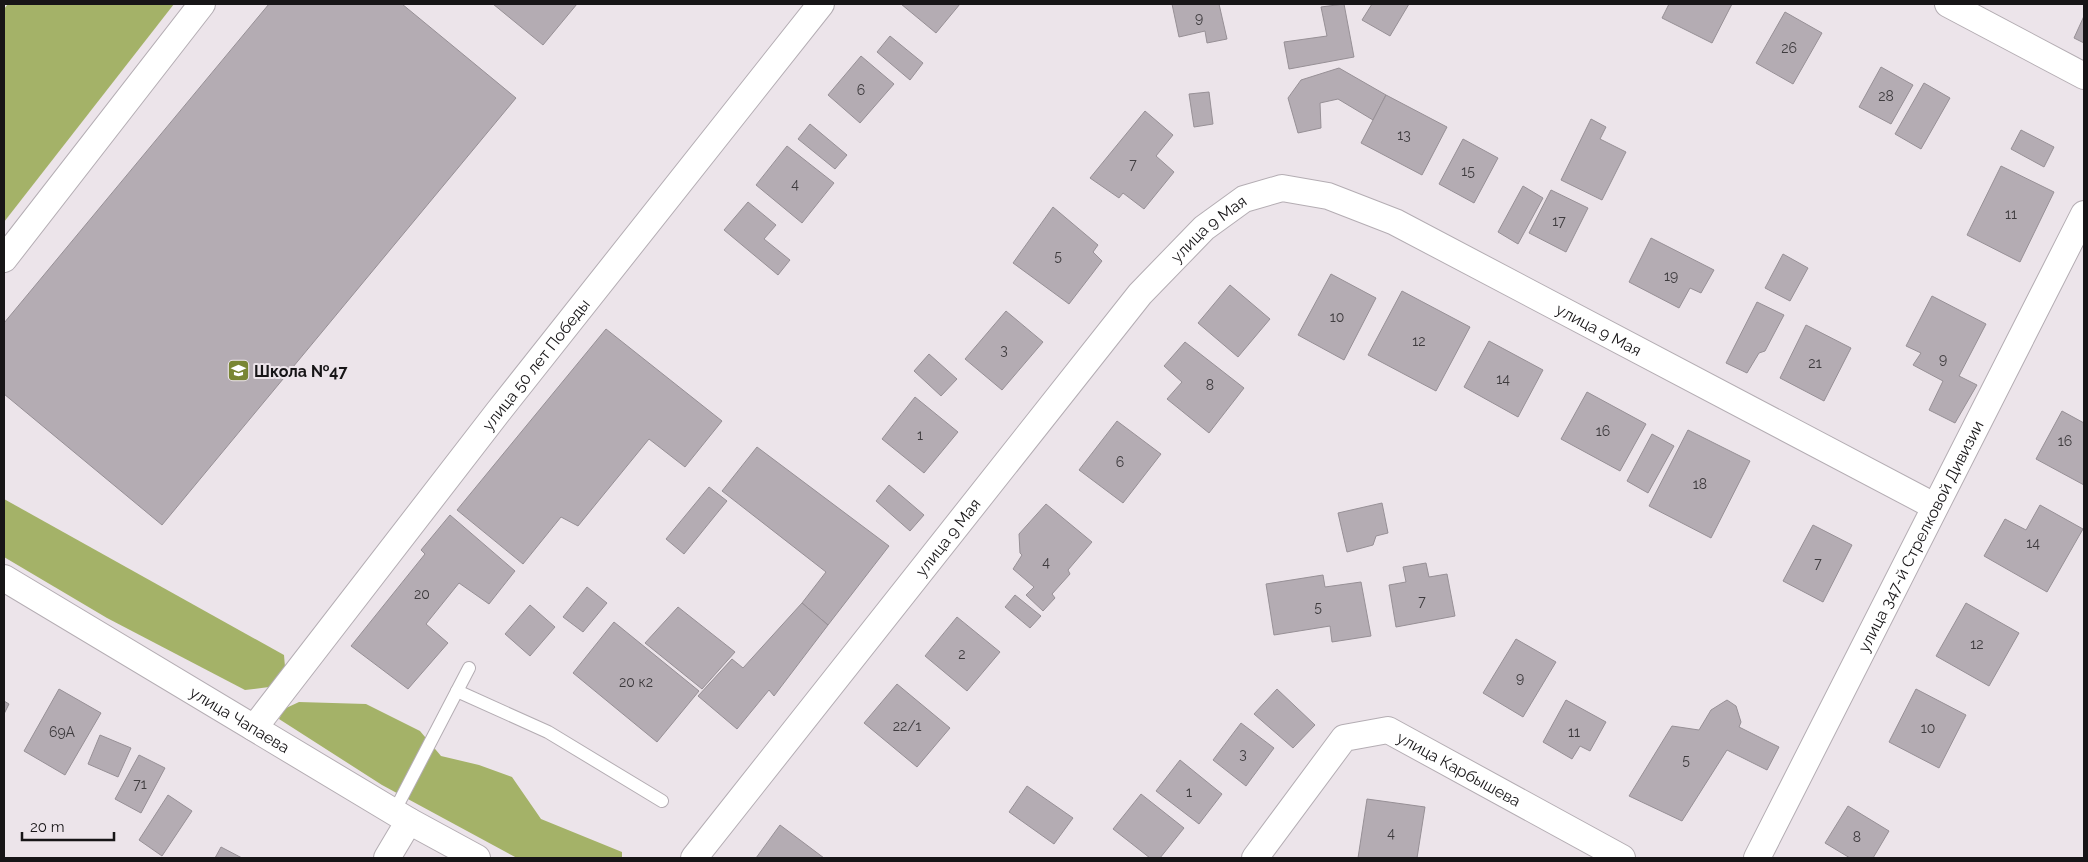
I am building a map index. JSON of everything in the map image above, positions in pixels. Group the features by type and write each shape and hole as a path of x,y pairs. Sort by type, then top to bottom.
{"street":[{"path":"4,258 202,4"},
{"name":"улица 50 лет Победы","path":"254,728 498,412 821,4"},
{"path":"1948,4 2084,76"},
{"name":"улица 9 Мая","path":"694,858 1140,294 1204,228 1244,199 1274,190 1282,188 1328,196 1395,222 1934,506"},
{"name":"улица 347-й Стрелковой Дивизии","path":"1757,858 1934,506 2084,214"},
{"name":"улица Чапаева","path":"4,578 401,817 477,858"},
{"name":"улица Карбышева","path":"1255,858 1344,738 1388,730 1622,858"},
{"path":"387,858 401,817"}],"lane":[{"path":"401,817 457,690 469,668"},
{"path":"457,690 548,732 662,801"}],"green space":[{"path":"8,4 174,4 4,222 4,9"},
{"path":"4,499 284,655 285,667 269,687 245,690 107,618 4,557"},
{"path":"299,702 366,704 420,731 441,756 479,765 512,777 541,819 622,852 622,858 517,858 382,785 279,719 284,709"}],"building":[{"name":"Школа №47","path":"269,4 402,4 516,98 162,525 4,394 4,323"},
{"path":"493,4 577,4 543,45"},
{"path":"901,4 960,4 936,33"},
{"path":"1172,4 1219,4 1227,39 1207,43 1205,31 1179,37"},
{"path":"1344,4 1354,57 1289,69 1284,42 1327,36 1321,7"},
{"path":"1372,4 1409,4 1390,36 1362,20"},
{"path":"1669,4 1732,4 1712,43 1662,18"},
{"path":"1785,12 1822,33 1793,84 1756,63"},
{"path":"2084,16 2084,43 2074,38"},
{"path":"890,36 923,63 910,80 877,52"},
{"path":"861,56 894,84 860,123 828,95"},
{"path":"1881,67 1913,85 1891,124 1859,107"},
{"path":"1339,68 1386,95 1373,120 1338,99 1320,103 1321,128 1298,133 1288,98 1301,80"},
{"path":"1924,83 1950,98 1921,149 1895,134"},
{"path":"1209,92 1213,124 1194,127 1189,94"},
{"path":"1386,95 1447,127 1422,175 1361,143"},
{"path":"1145,111 1173,135 1156,156 1174,172 1144,209 1123,193 1119,198 1090,178"},
{"path":"1591,119 1606,127 1600,139 1626,152 1602,200 1561,180"},
{"path":"810,124 847,155 835,169 798,139"},
{"path":"2021,130 2054,147 2044,167 2011,149"},
{"path":"1463,139 1498,158 1474,203 1439,184"},
{"path":"787,146 834,183 802,223 756,185"},
{"path":"2001,166 2054,192 2020,262 1967,235"},
{"path":"1523,186 1543,198 1518,244 1498,232"},
{"path":"1551,190 1588,208 1566,252 1529,233"},
{"path":"748,202 776,225 764,239 790,260 778,275 724,230"},
{"path":"1053,207 1098,245 1093,252 1102,261 1069,304 1013,263"},
{"path":"1651,238 1714,270 1701,293 1690,288 1679,308 1629,282"},
{"path":"1783,254 1808,268 1790,301 1765,288"},
{"path":"1331,274 1376,298 1344,360 1298,335"},
{"path":"1230,285 1270,319 1238,357 1198,323"},
{"path":"1402,291 1470,327 1436,391 1368,355"},
{"path":"1932,296 1986,324 1959,376 1977,385 1955,423 1929,410 1943,381 1913,365 1921,353 1906,346"},
{"path":"1757,302 1784,315 1765,351 1759,353 1747,373 1726,363"},
{"path":"1006,311 1043,342 1002,390 965,359"},
{"path":"1806,325 1851,348 1824,401 1780,378"},
{"path":"606,329 722,421 685,467 649,439 578,526 561,517 523,564 457,510"},
{"path":"1489,341 1543,370 1518,417 1464,387"},
{"path":"1185,342 1244,388 1209,433 1167,399 1182,382 1164,366"},
{"path":"929,354 957,379 941,396 914,371"},
{"path":"1587,392 1646,424 1620,471 1561,439"},
{"path":"915,397 958,432 924,473 882,439"},
{"path":"2062,411 2084,423 2084,485 2036,459"},
{"path":"1117,421 1161,454 1123,503 1079,470"},
{"path":"1688,430 1750,461 1711,538 1649,506"},
{"path":"1652,434 1674,446 1648,493 1627,481"},
{"path":"757,447 889,546 828,625 802,603 826,572 722,491"},
{"path":"889,485 924,515 910,531 876,501"},
{"path":"709,487 727,501 684,554 666,539"},
{"path":"1382,503 1388,533 1376,536 1373,545 1347,552 1338,513"},
{"path":"1046,504 1092,542 1068,570 1070,574 1052,594 1055,598 1043,611 1026,595 1034,587 1013,569 1022,555 1020,553 1019,534"},
{"path":"2040,505 2083,529 2047,592 1984,556 2005,519 2026,530"},
{"path":"450,515 515,571 489,604 459,583 426,624 448,643 408,689 351,646 425,554 421,550"},
{"path":"1813,525 1852,545 1823,602 1783,581"},
{"path":"1426,563 1429,577 1447,574 1455,616 1396,627 1389,585 1406,582 1403,567"},
{"path":"1323,575 1325,587 1361,582 1371,636 1332,642 1330,626 1274,635 1266,584"},
{"path":"587,587 607,603 583,632 563,617"},
{"path":"1015,595 1041,616 1030,628 1005,607"},
{"path":"802,603 828,625 774,696 769,690 737,729 698,696 732,659 743,668"},
{"path":"1966,603 2019,633 1989,686 1936,656"},
{"path":"530,605 555,627 530,656 505,634"},
{"path":"678,607 735,652 702,689 645,643"},
{"path":"957,617 1000,652 967,691 925,656"},
{"path":"614,622 699,691 657,742 573,673"},
{"path":"1516,639 1556,662 1523,717 1483,693"},
{"path":"897,684 950,728 917,767 864,723"},
{"path":"59,689 101,713 65,775 24,751"},
{"path":"1277,689 1315,725 1293,748 1254,714"},
{"path":"1916,689 1966,715 1939,768 1889,742"},
{"path":"1566,700 1606,722 1590,751 1580,746 1572,759 1543,742"},
{"path":"1727,700 1736,706 1741,722 1739,727 1779,747 1767,770 1727,750 1682,821 1629,796 1672,726 1699,730 1711,710"},
{"path":"4,701 9,704 4,714"},
{"path":"1241,723 1274,748 1246,786 1213,760"},
{"path":"100,735 131,748 118,777 88,764"},
{"path":"139,755 165,768 141,813 115,799"},
{"path":"1180,760 1222,794 1199,824 1156,791"},
{"path":"1027,786 1073,818 1054,844 1009,812"},
{"path":"1141,794 1184,828 1160,858 1150,858 1113,829"},
{"path":"168,795 192,811 162,856 139,840"},
{"path":"1367,799 1425,807 1417,858 1358,858"},
{"path":"1848,806 1889,831 1873,858 1850,858 1825,843"},
{"path":"780,825 824,858 756,858"},
{"path":"221,847 242,858 215,858"}],"place":[{"name":"Школа №47","path":"238,371"}]}
